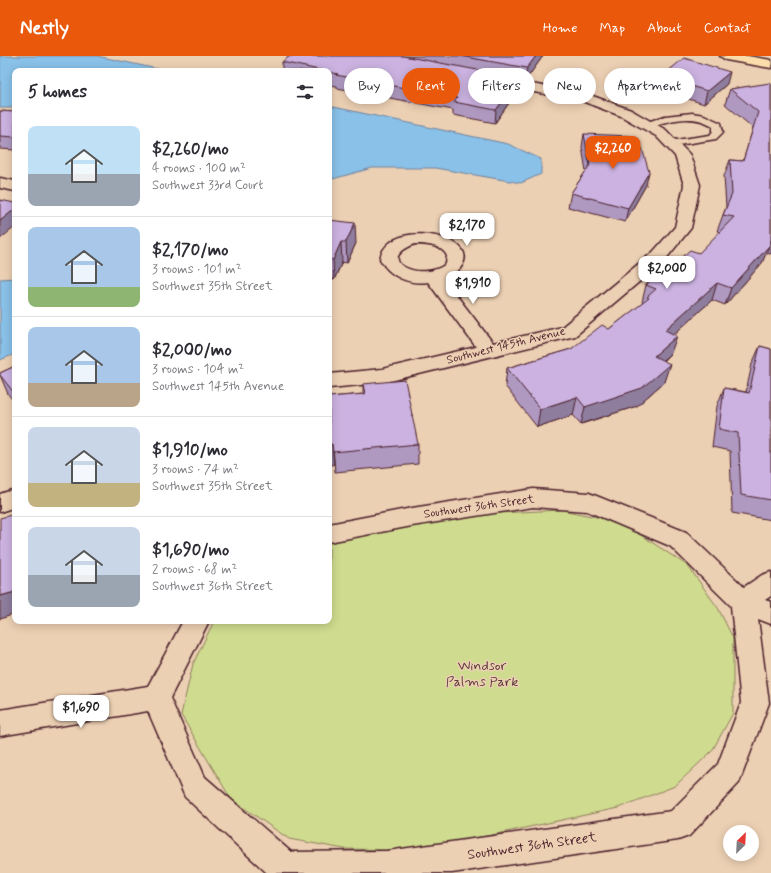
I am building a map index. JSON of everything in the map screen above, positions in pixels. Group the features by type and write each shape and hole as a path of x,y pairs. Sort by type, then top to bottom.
{"main road":[{"path":"726,56 771,64"}],"street":[{"path":"535,88 585,98 626,113 660,133"},
{"name":"Southwest 145th Avenue","path":"332,381 382,376 568,332 658,256 683,228 692,185 682,155 660,133"},
{"path":"0,183 12,185"},
{"path":"433,277 489,351"},
{"name":"Southwest 36th Street","path":"332,532 412,517 533,498 589,502 678,539 743,602 771,613"},
{"path":"0,503 12,499"},
{"path":"743,602 771,582"},
{"name":"Southwest 36th Street","path":"156,697 195,787 285,868 387,867 678,824 730,773 755,703 743,602"},
{"path":"0,723 156,697 194,624"}],"lane":[{"path":"686,114 705,118 718,125 718,132 713,137 660,133 676,115 686,114"}],"green space":[{"name":"Windsor Palms Park","path":"562,510 621,522 688,566 718,608 733,638 733,713 712,751 675,786 618,808 492,835 400,850 344,849 289,839 231,799 181,715 193,664 213,624 332,624 332,541 378,534 412,517"}],"water":[{"path":"0,56 97,56 153,68 12,68 12,108 0,108"},
{"path":"332,107 508,144 541,159 541,174 521,183 435,168 372,168 332,179"},
{"path":"12,278 12,355 0,360 0,279"}],"building":[{"path":"290,56 403,56 468,68 468,104 500,104 496,110 460,103 460,68 402,68 402,88 394,86 394,68 344,68 344,77 332,73 332,68 310,68 282,62"},
{"path":"460,56 536,56 527,68"},
{"path":"684,58 730,72 707,91 695,87 695,68 672,68"},
{"path":"770,83 771,240 769,246 731,288 717,283 665,330 677,336 654,356 670,364 642,388 585,407 577,397 540,409 507,368 571,349 602,325 609,329 649,298 647,297 656,289 646,285 664,270 667,271 690,250 699,253 734,217 723,215 732,194 730,160 743,161 758,112 730,89"},
{"path":"0,111 12,112 12,137 0,136"},
{"path":"584,134 630,136 633,148 642,148 649,172 628,208 571,193 590,165"},
{"path":"0,200 12,202 12,211 0,221"},
{"path":"332,220 355,223 346,242 341,242 333,260"},
{"path":"760,346 771,349 771,500 741,495 738,433 719,429 724,388 749,393"},
{"path":"12,367 12,390 0,375 0,373"},
{"path":"405,380 418,444 333,452 332,397 365,394 363,384"},
{"path":"12,515 12,593 0,596 0,518"}]}
